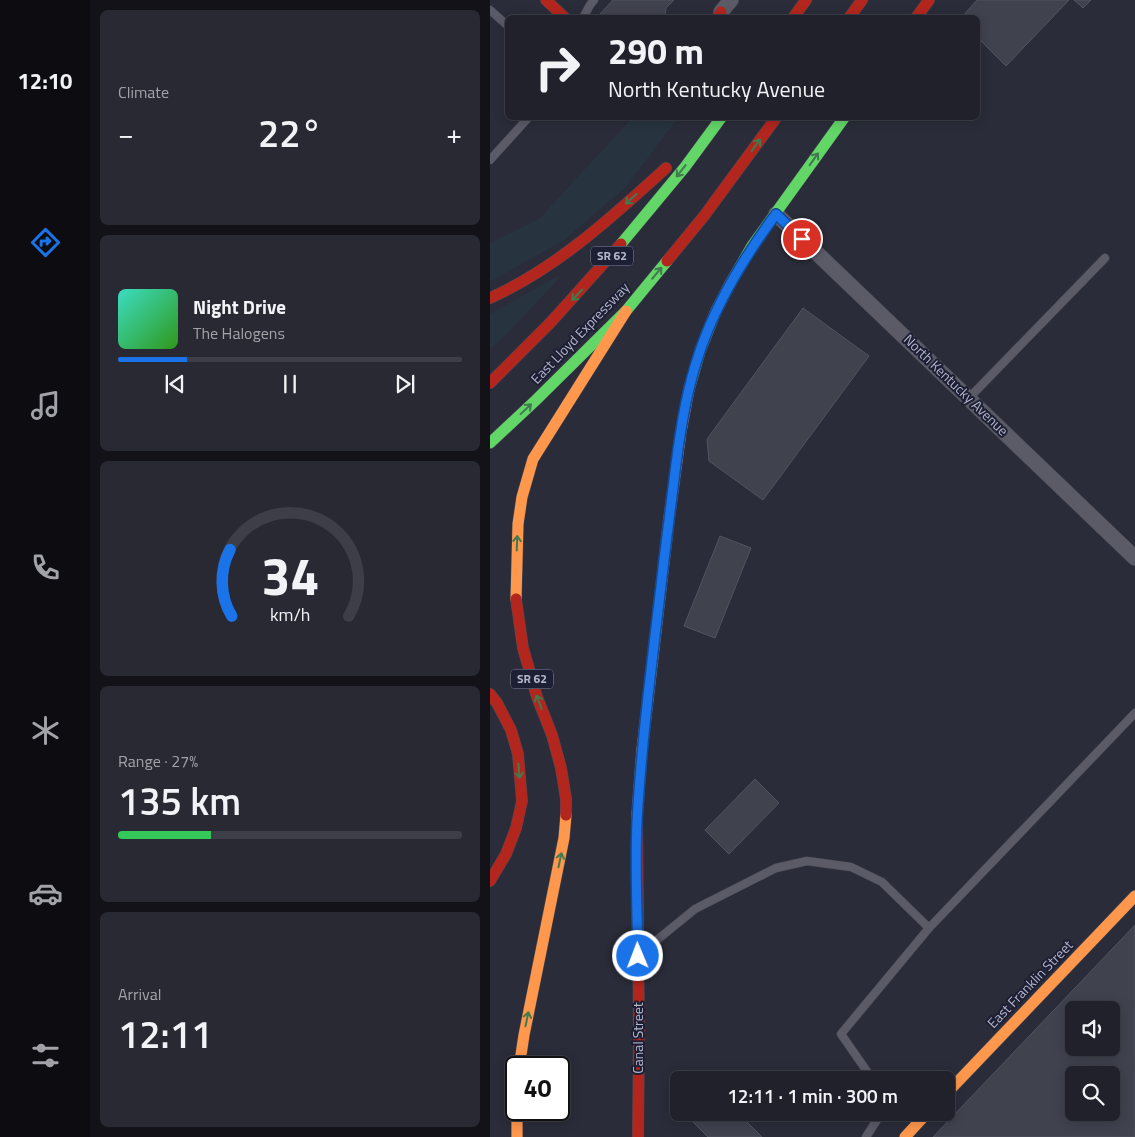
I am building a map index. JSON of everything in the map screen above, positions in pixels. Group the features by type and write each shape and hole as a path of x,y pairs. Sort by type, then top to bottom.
{"main road":[{"path":"546,0 562,15"},
{"path":"795,15 806,0"},
{"path":"851,15 862,0"},
{"path":"918,15 929,0"},
{"path":"490,298 548,267 600,227 675,160 715,120"},
{"name":"East Lloyd Expressway","path":"490,383 598,271 665,191 719,120"},
{"name":"East Lloyd Expressway","path":"490,442 536,400 626,310 704,216 775,120"},
{"name":"Canal Street","path":"638,1137 637,823 642,750 681,431 700,351 716,310 752,246 843,120"},
{"name":"SR 62","path":"521,1056 564,838 566,799 561,768 552,735 537,697 523,648 515,594 518,524 522,497 533,459 626,310"},
{"path":"490,694 497,703 511,730 518,754 522,801 516,828 506,854 490,881"},
{"name":"East Franklin Street","path":"955,1085 1135,896"},
{"path":"517,1121 517,1137"},
{"path":"905,1137 920,1121"}],"street":[{"path":"719,15 731,0"},
{"name":"North Kentucky Avenue","path":"776,214 1135,558"}],"lane":[{"path":"585,15 594,0"},
{"path":"490,10 505,23"},
{"path":"490,160 526,120"},
{"path":"969,398 1106,258"},
{"path":"867,1071 841,1034 929,928 1135,713"},
{"path":"638,956 695,909 776,868 807,860 851,867 882,882 929,928"},
{"path":"866,1137 876,1121"}],"shaded area":[{"path":"630,120 676,120 625,188 564,240 490,282 490,243 539,219"},
{"path":"561,276 508,333 490,349 490,314"}],"building":[{"path":"613,0 674,0 666,8 665,15 600,14"},
{"path":"977,0 1069,0 1006,66 980,40 980,15 964,15"},
{"path":"1074,0 1091,0 1083,8"},
{"path":"803,308 869,356 763,500 709,461 707,439"},
{"path":"720,536 751,548 715,638 684,626"},
{"path":"755,779 779,803 729,854 705,830"},
{"path":"1135,925 1135,1137 933,1137 948,1121 955,1121 955,1114"},
{"path":"692,1121 746,1121 762,1137 708,1137"}],"traffic: fast":[{"path":"621,244 685,167 720,120"},
{"path":"689,389 700,351 716,311 730,284 752,246 843,120"},
{"path":"490,443 626,311 667,261"}],"traffic: slow":[{"path":"516,599 518,524 522,497 533,459 626,311"},
{"path":"637,816 642,750 669,519 681,431 689,389"},
{"path":"521,1056 564,838 566,815"},
{"path":"955,1085 1135,896"},
{"path":"517,1121 517,1137"},
{"path":"905,1137 920,1121"}],"traffic: jam":[{"path":"546,0 562,15"},
{"path":"795,15 806,0"},
{"path":"851,15 862,0"},
{"path":"918,15 929,0"},
{"path":"667,261 704,216 775,120"},
{"path":"490,298 515,286 561,257 604,223 666,168"},
{"path":"490,383 551,322 621,244"},
{"path":"516,599 523,648 561,768 566,799 566,815"},
{"path":"490,694 497,703 511,730 518,754 522,801 516,828 506,854 490,881"},
{"path":"637,816 638,1137"}],"route":[{"path":"638,956 637,823 642,750 669,520 681,431 690,387 700,351 716,310 752,246 776,214 802,239"}]}
